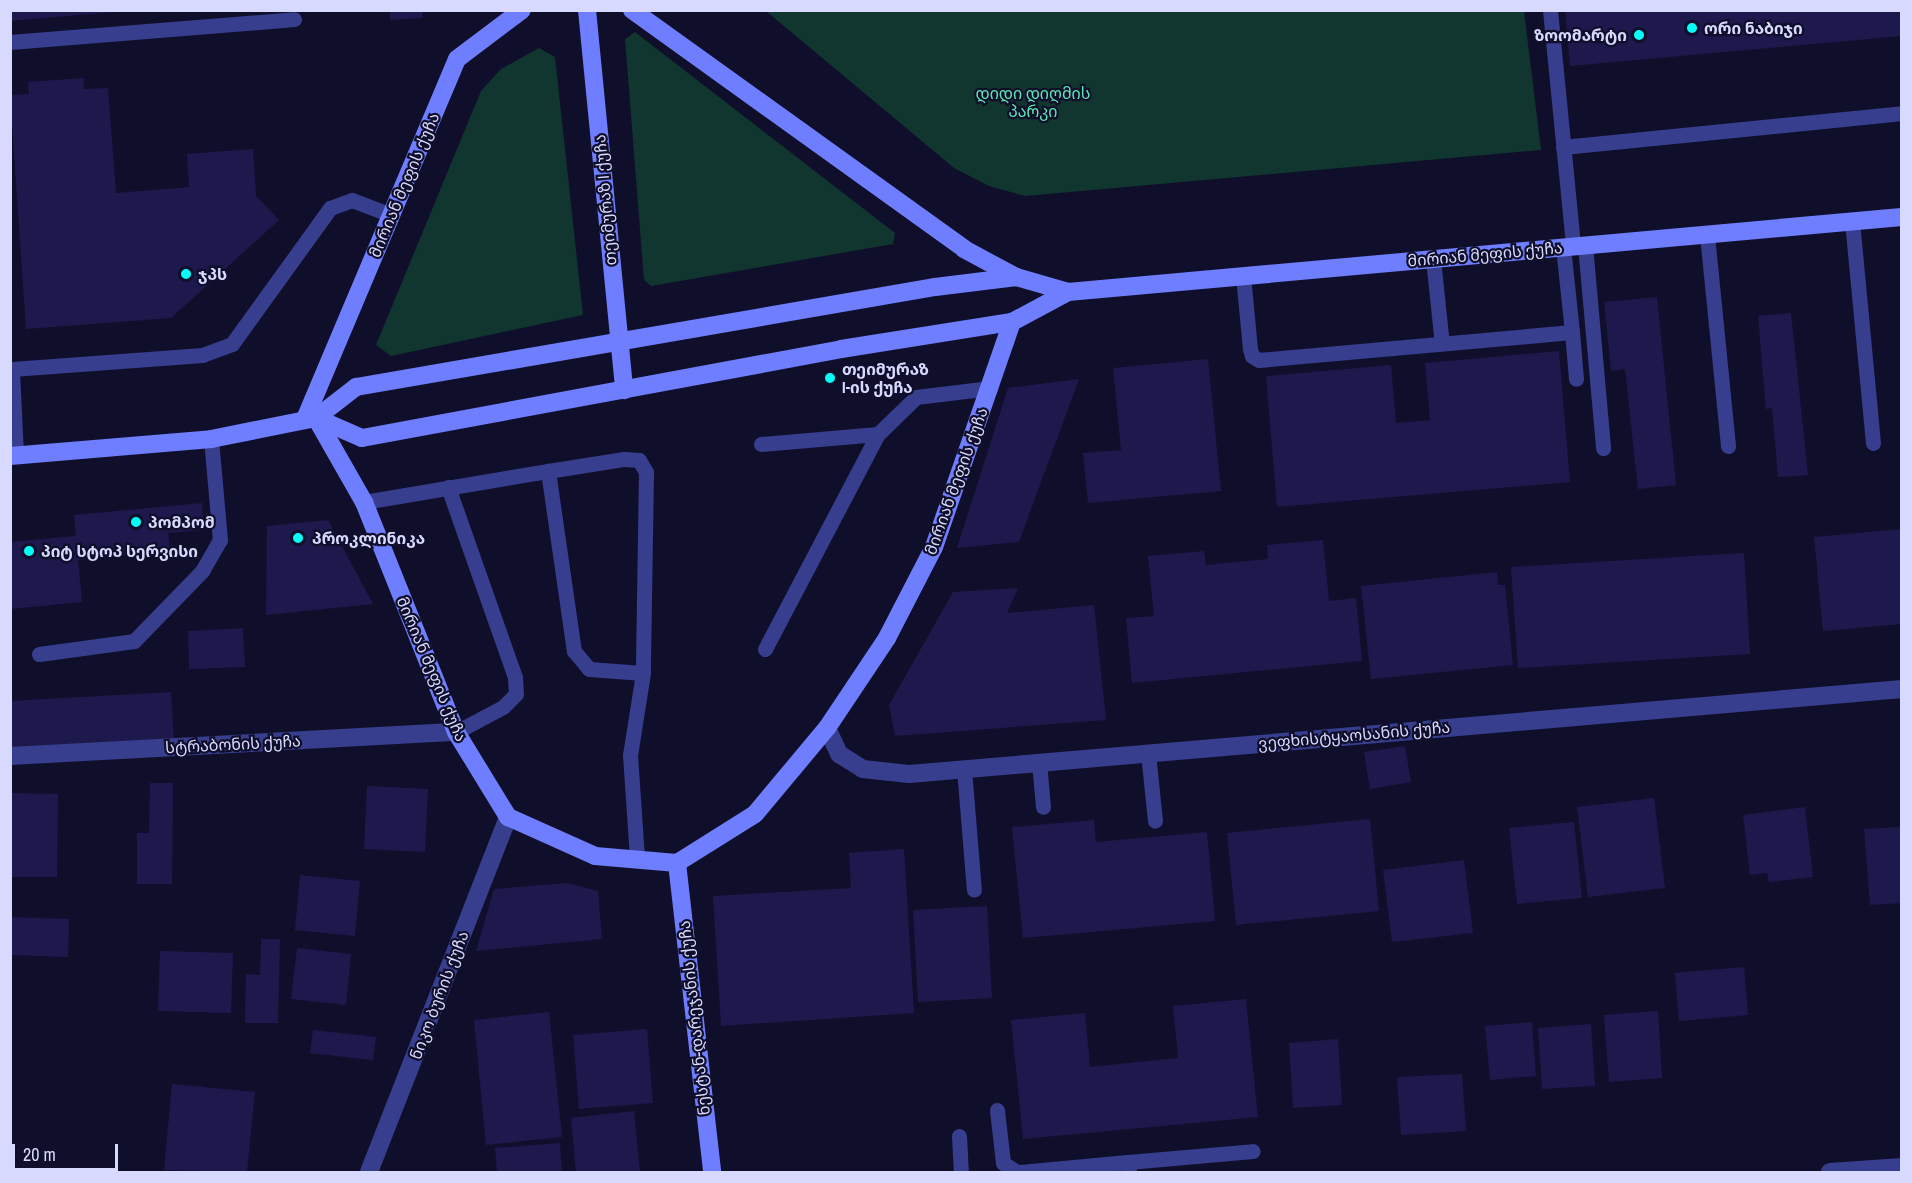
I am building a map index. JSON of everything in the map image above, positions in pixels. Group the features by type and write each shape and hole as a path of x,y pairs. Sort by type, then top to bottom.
{"street":[{"name":"მირიან მეფის ქუჩა","path":"311,419 391,215 458,58 522,10"},
{"name":"თეიმურაზ I ქუჩა","path":"587,10 624,390"},
{"name":"მირიან მეფის ქუჩა","path":"632,10 964,249 1016,277 1068,292 1902,217"},
{"name":"მირიან მეფის ქუჩა","path":"13,456 211,439 311,419 356,387 935,286 1016,277"},
{"name":"მირიან მეფის ქუჩა","path":"311,419 362,438 1012,322 1068,292"},
{"name":"მირიან მეფის ქუჩა","path":"676,863 755,814 827,728 887,638 934,547 1012,322"},
{"name":"მირიან მეფის ქუჩა","path":"311,419 364,502 456,732 508,817"},
{"name":"ვეფხისტყაოსანის ქუჩა","path":"827,728 839,754 863,769 909,774 1902,689"},
{"name":"სტრაბონის ქუჩა","path":"10,756 456,732"},
{"path":"508,817 595,856 676,863"},
{"name":"ნიკო ბურის ქუჩა","path":"369,1173 508,817"},
{"name":"ნესტან-დარეჯანის ქუჩა","path":"676,863 712,1173"},
{"path":"1830,1173 1902,1167"}],"lane":[{"path":"1550,10 1573,246 1603,448"},
{"path":"10,42 294,19"},
{"path":"1563,147 1902,113"},
{"path":"13,456 11,363 202,355 232,344 330,208 352,200 391,215"},
{"path":"1852,221 1873,443"},
{"path":"1707,234 1728,446"},
{"path":"1573,246 1572,332 1576,379"},
{"path":"1433,259 1442,344"},
{"path":"1243,276 1250,348 1252,356 1259,360 1572,332"},
{"path":"765,649 878,434 916,397 990,388"},
{"path":"761,444 878,434"},
{"path":"39,654 134,641 202,572 219,540 211,439"},
{"path":"364,502 624,459 639,460 645,472 643,673 630,755 637,859"},
{"path":"548,471 574,651 590,669 643,673"},
{"path":"448,487 515,677 516,694 504,707 456,732"},
{"path":"1148,753 1155,820"},
{"path":"1039,762 1043,807"},
{"path":"964,769 974,890"},
{"path":"997,1110 1003,1163 1019,1173 1128,1168 1253,1151"},
{"path":"959,1136 961,1173"}],"green space":[{"name":"დიდი დიღმის პარკი","path":"766,11 1524,11 1541,150 1025,196 989,186 954,168"},
{"path":"635,32 895,233 893,244 651,286 644,280 625,39"},
{"path":"539,48 555,57 583,315 391,356 376,345 481,91 501,69"}],"building":[{"path":"10,10 112,10 112,12 10,21"},
{"path":"390,10 422,10 423,18 390,20"},
{"path":"1565,10 1902,10 1902,36 1570,66"},
{"path":"83,78 84,89 108,88 116,193 189,187 187,154 253,149 256,196 279,220 171,318 26,329 10,95 29,94 28,82"},
{"path":"1657,297 1676,485 1638,489 1625,369 1611,371 1604,302"},
{"path":"1791,313 1808,475 1778,477 1772,408 1766,409 1758,316"},
{"path":"1559,351 1570,482 1277,507 1266,376 1391,365 1396,423 1430,420 1425,363"},
{"path":"1208,359 1221,491 1088,503 1083,453 1121,450 1113,368"},
{"path":"1079,379 1019,542 957,548 1008,388"},
{"path":"202,503 204,530 168,533 170,551 78,560 82,602 10,609 10,542 76,536 74,515"},
{"path":"328,520 373,604 266,615 267,526"},
{"path":"1902,529 1902,624 1823,631 1814,537"},
{"path":"1323,540 1329,601 1356,598 1362,661 1132,683 1126,618 1154,616 1148,556 1204,551 1206,565 1268,559 1267,545"},
{"path":"1744,553 1750,654 1518,668 1511,567"},
{"path":"1497,572 1498,585 1505,585 1513,665 1371,679 1361,586"},
{"path":"1018,588 1007,613 1094,605 1106,720 895,736 889,705 953,592"},
{"path":"243,628 245,667 189,669 188,631"},
{"path":"171,692 174,741 10,751 10,701"},
{"path":"1405,746 1411,782 1370,789 1364,752"},
{"path":"150,783 173,783 172,884 137,884 137,833 149,833"},
{"path":"367,786 428,789 425,852 364,849"},
{"path":"10,793 58,794 57,877 10,877"},
{"path":"1654,798 1665,888 1588,897 1577,807"},
{"path":"1805,807 1813,877 1769,882 1767,873 1750,875 1743,815"},
{"path":"1370,819 1379,911 1236,925 1227,833"},
{"path":"1094,820 1096,842 1207,832 1215,921 1023,938 1012,827"},
{"path":"1574,822 1582,898 1517,904 1509,828"},
{"path":"1902,827 1902,903 1870,905 1864,829"},
{"path":"904,849 914,1013 721,1026 713,896 851,888 849,853"},
{"path":"1464,860 1473,933 1392,942 1383,870"},
{"path":"300,875 360,881 355,936 295,930"},
{"path":"567,883 598,891 602,939 476,951 494,889"},
{"path":"987,906 992,998 918,1002 913,910"},
{"path":"10,917 69,919 68,957 10,955"},
{"path":"261,939 280,939 278,1023 245,1023 246,974 260,975"},
{"path":"297,948 351,954 346,1005 291,999"},
{"path":"160,951 233,953 231,1013 158,1011"},
{"path":"1744,967 1748,1015 1679,1021 1675,973"},
{"path":"1246,999 1258,1117 1023,1139 1011,1020 1085,1013 1090,1067 1178,1058 1173,1006"},
{"path":"1658,1011 1662,1078 1609,1082 1604,1015"},
{"path":"549,1012 562,1137 486,1145 474,1020"},
{"path":"1532,1022 1536,1076 1490,1080 1485,1026"},
{"path":"1591,1024 1595,1086 1542,1089 1538,1028"},
{"path":"647,1029 653,1103 579,1109 573,1035"},
{"path":"313,1030 376,1037 373,1060 310,1053"},
{"path":"1338,1039 1342,1105 1293,1108 1289,1043"},
{"path":"1462,1074 1466,1131 1401,1135 1397,1077"},
{"path":"172,1084 255,1092 247,1172 164,1170"},
{"path":"634,1111 640,1172 576,1172 571,1118"},
{"path":"560,1143 562,1172 497,1172 495,1148"}],"place":[{"name":"ორი ნაბიჯი","path":"1692,28"},
{"name":"ზოომარტი","path":"1639,35"},
{"name":"ჯპს","path":"186,274"},
{"name":"თეიმურაზ I-ის ქუჩა","path":"830,378"},
{"name":"პომპომ","path":"136,522"},
{"name":"პროკლინიკა","path":"298,538"},
{"name":"პიტ სტოპ სერვისი","path":"29,551"}]}
